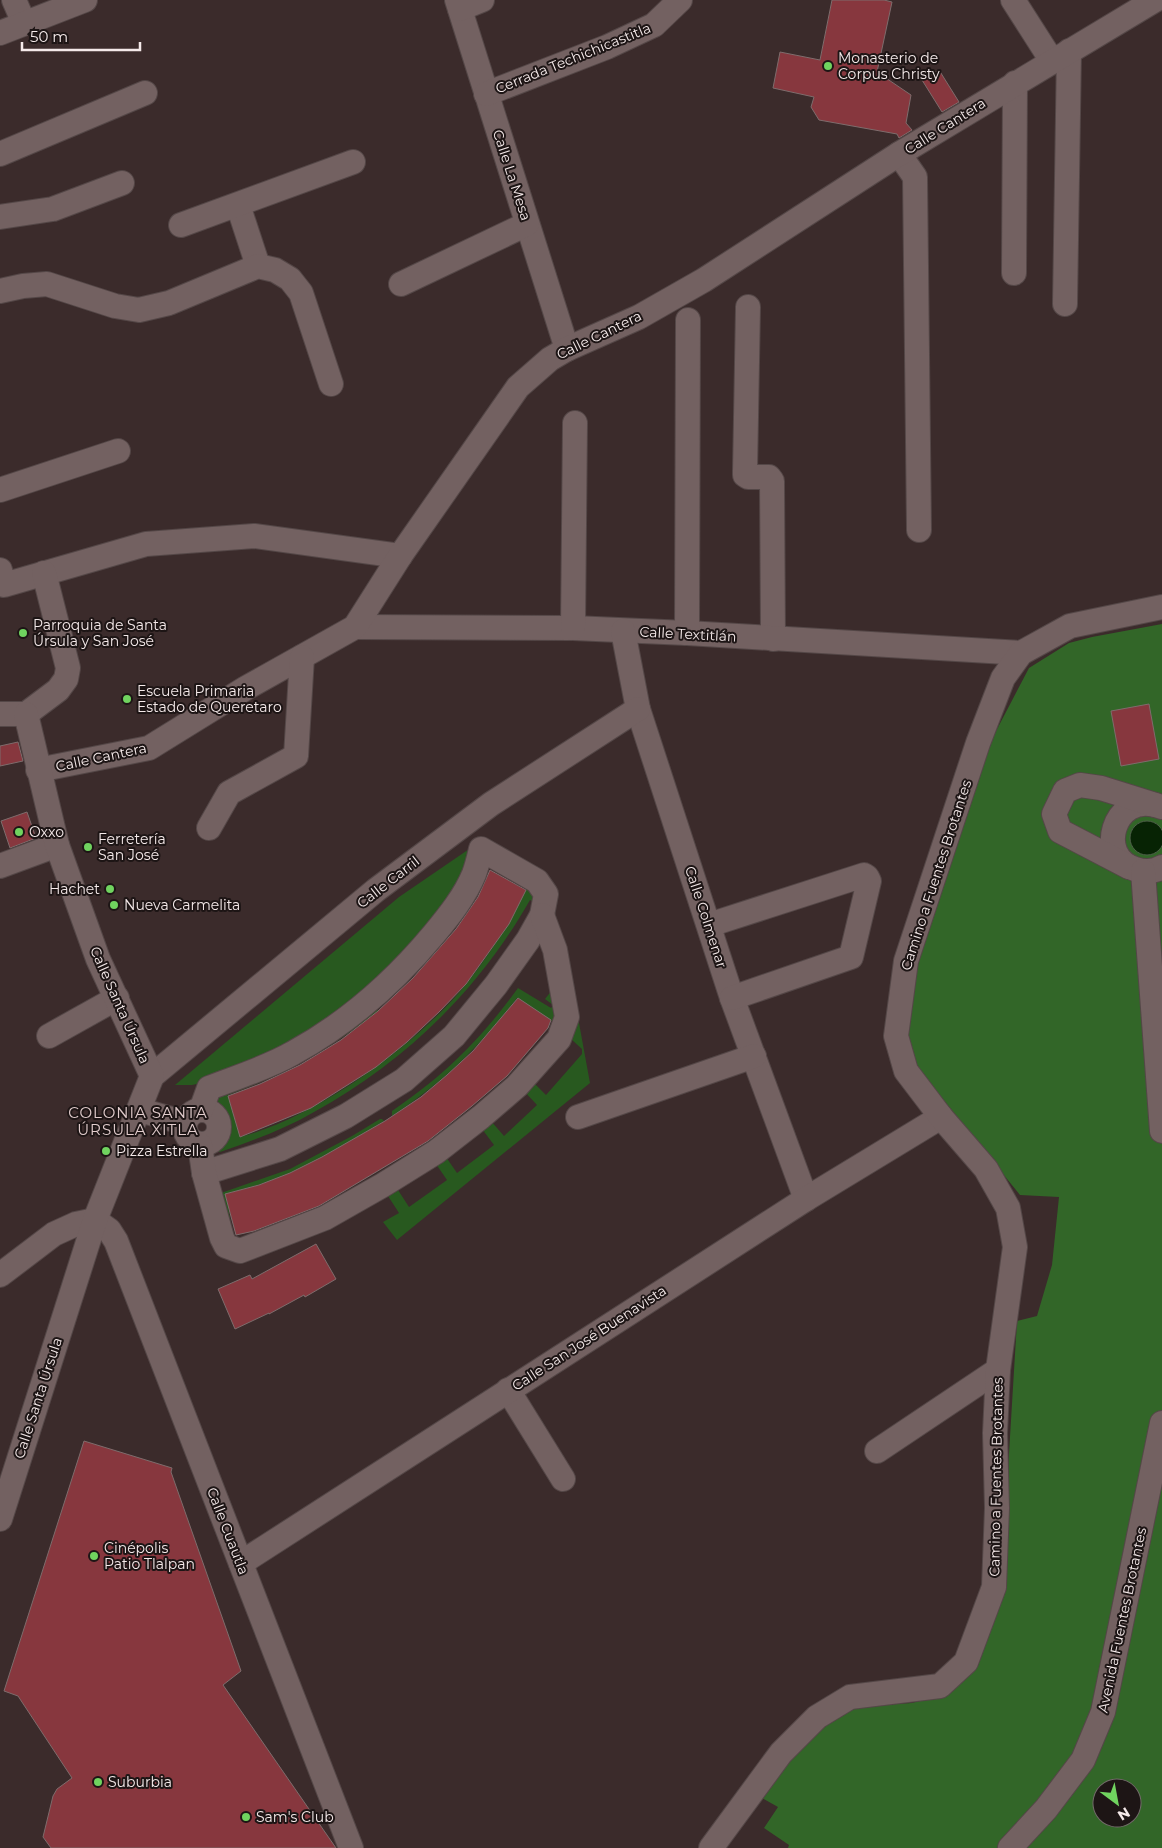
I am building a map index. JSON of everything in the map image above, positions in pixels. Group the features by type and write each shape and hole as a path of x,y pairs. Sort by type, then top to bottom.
{"street":[{"path":"14,0 24,24"},
{"path":"0,33 85,0"},
{"path":"459,4 482,0"},
{"name":"Cerrada Techichicastitla","path":"486,94 607,47 654,25 680,0"},
{"path":"1013,0 1060,56 1065,304"},
{"name":"Calle Cantera","path":"38,770 149,748 246,688 355,628 400,556 518,387 550,359 567,349 639,316 704,280 900,154 1155,0"},
{"name":"Calle La Mesa","path":"459,4 567,349"},
{"path":"1014,84 1014,274"},
{"path":"0,154 144,93"},
{"path":"900,154 915,177 919,530"},
{"path":"182,225 353,162"},
{"path":"0,217 53,209 122,183"},
{"path":"238,205 258,266"},
{"path":"401,284 528,224"},
{"path":"0,291 23,286 47,284 115,306 139,310 169,303 258,266 275,270 290,278 301,293 331,384"},
{"path":"748,307 745,475 748,477 769,477 772,481 773,639"},
{"path":"687,633 688,320"},
{"path":"573,628 575,423"},
{"path":"0,490 118,451"},
{"path":"2,578 44,573 146,544 254,536 400,556"},
{"path":"0,714 26,714 58,690 66,679 68,668 44,573"},
{"name":"Camino a Fuentes Brotantes","path":"711,1848 780,1753 817,1717 850,1697 940,1686 966,1662 994,1587 995,1433 998,1370 1015,1247 1008,1208 986,1169 941,1117 906,1071 896,1036 906,961 978,743 1004,678 1021,653 1070,626 1162,607"},
{"name":"Calle Textitlán","path":"355,628 573,628 1021,653"},
{"name":"Calle Colmenar","path":"623,631 638,709 732,998 806,1199"},
{"path":"210,828 229,793 296,756 302,657"},
{"name":"Calle Carril","path":"152,1076 376,890 491,804 638,709"},
{"name":"Calle Santa Úrsula","path":"0,1519 95,1220 152,1076 98,959 57,845 26,714"},
{"path":"1145,869 1060,831 1054,814 1065,791 1080,785 1101,788 1162,807"},
{"path":"1145,869 1120,858 1114,847 1113,834 1117,822 1125,811 1136,805 1149,803 1162,807"},
{"path":"0,866 57,845"},
{"path":"140,1110 193,1117 212,1113 216,1117 220,1128 216,1138 206,1144 200,1145 190,1139 185,1129 193,1117 209,1088 292,1054 332,1030 372,998 408,964 459,902 473,875 481,849 537,880 546,894 542,915 528,940 496,985 454,1036 404,1080 346,1116 280,1149 204,1173"},
{"path":"1145,869 1162,1131"},
{"path":"709,925 864,875 869,881 851,957 732,998"},
{"path":"200,1145 204,1173 222,1238 226,1246 240,1251 325,1218 383,1186 444,1146 482,1117 517,1086 559,1039 566,1017 555,950 542,915"},
{"path":"49,1036 117,998"},
{"path":"578,1117 754,1056"},
{"name":"Calle San José Buenavista","path":"241,1563 806,1199 941,1117"},
{"path":"0,1275 54,1234 76,1224 95,1220"},
{"name":"Calle Cuautla","path":"95,1220 109,1230 116,1241 351,1848"},
{"path":"877,1451 998,1370"},
{"path":"508,1390 563,1479"},
{"name":"Avenida Fuentes Brotantes","path":"1010,1848 1046,1809 1083,1760 1104,1712 1162,1423"}],"green space":[{"path":"1162,624 1162,1848 788,1848 789,1845 764,1828 778,1807 762,1798 802,1744 851,1707 912,1703 949,1693 978,1666 1003,1589 1017,1321 1037,1316 1052,1265 1059,1197 1020,1195 917,1068 906,1034 918,959 984,754 1029,668 1069,643"},
{"path":"475,845 468,868 439,919 339,1017 215,1080 192,1085 175,1085 399,897"},
{"path":"527,887 539,905 530,900 488,964 437,1021 409,1047 347,1092 303,1118 256,1139 220,1152 216,1151 215,1148 227,1135 228,1125 213,1105 214,1099 376,1008 378,1011 325,1049 288,1069 228,1095 240,1137 270,1127 301,1113 364,1076 394,1054 446,1007 467,983 500,936"},
{"path":"518,988 551,1008 553,1005 545,999 552,990 563,1020 553,1022 517,998 475,1048 429,1090 392,1116 392,1111 429,1084 476,1040"},
{"path":"577,1012 590,1083 397,1240 383,1222 399,1213 388,1196 398,1190 409,1207 447,1180 436,1164 446,1157 457,1173 494,1145 482,1129 491,1121 504,1136 537,1105 524,1091 533,1082 546,1095 582,1054 582,1049 571,1039 572,1033 576,1028"},
{"path":"380,1119 384,1121 339,1148 284,1176 226,1194 234,1242 221,1193 290,1169"}],"shaded area":[{"path":"1147,821 1159,826 1164,838 1159,850 1147,855 1135,850 1130,838 1135,826"}],"building":[{"name":"Monasterio de Corpus Christy","path":"832,0 884,0 892,2 877,72 911,95 906,123 912,130 899,138 897,134 819,120 811,107 814,97 773,88 780,52 820,60"},
{"path":"939,70 959,102 942,112 922,80"},
{"path":"1149,704 1159,759 1121,766 1111,711"},
{"path":"18,742 23,761 0,766 0,746"},
{"name":"Oxxo","path":"27,812 36,838 10,848 1,821"},
{"path":"490,870 526,890 509,924 466,984 407,1042 376,1067 311,1108 240,1137 228,1096 260,1084 300,1065 341,1040 378,1011 413,978 456,929 478,897"},
{"path":"518,998 551,1020 548,1028 507,1076 472,1106 428,1141 319,1206 254,1231 236,1235 225,1194 259,1185 290,1173 385,1121 421,1097 473,1051"},
{"path":"316,1244 336,1279 305,1297 304,1295 269,1314 235,1329 218,1289 250,1275 252,1279"},
{"path":"84,1441 172,1468 171,1472 241,1671 223,1685 336,1848 51,1848 43,1837 53,1796 57,1789 72,1778 18,1696 4,1691"}],"place":[{"name":"Monasterio de Corpus Christy","path":"828,66"},
{"name":"Parroquia de Santa Úrsula y San José","path":"23,633"},
{"name":"Escuela Primaria Estado de Queretaro","path":"127,699"},
{"name":"Oxxo","path":"19,832"},
{"name":"Ferretería San José","path":"88,847"},
{"name":"Hachet","path":"110,889"},
{"name":"Nueva Carmelita","path":"114,905"},
{"name":"Pizza Estrella","path":"106,1151"},
{"name":"Cinépolis Patio Tlalpan","path":"94,1556"},
{"name":"Suburbia","path":"98,1782"},
{"name":"Sam's Club","path":"246,1817"}],"district":[{"name":"COLONIA SANTA ÚRSULA XITLA","path":"138,1122"}]}
